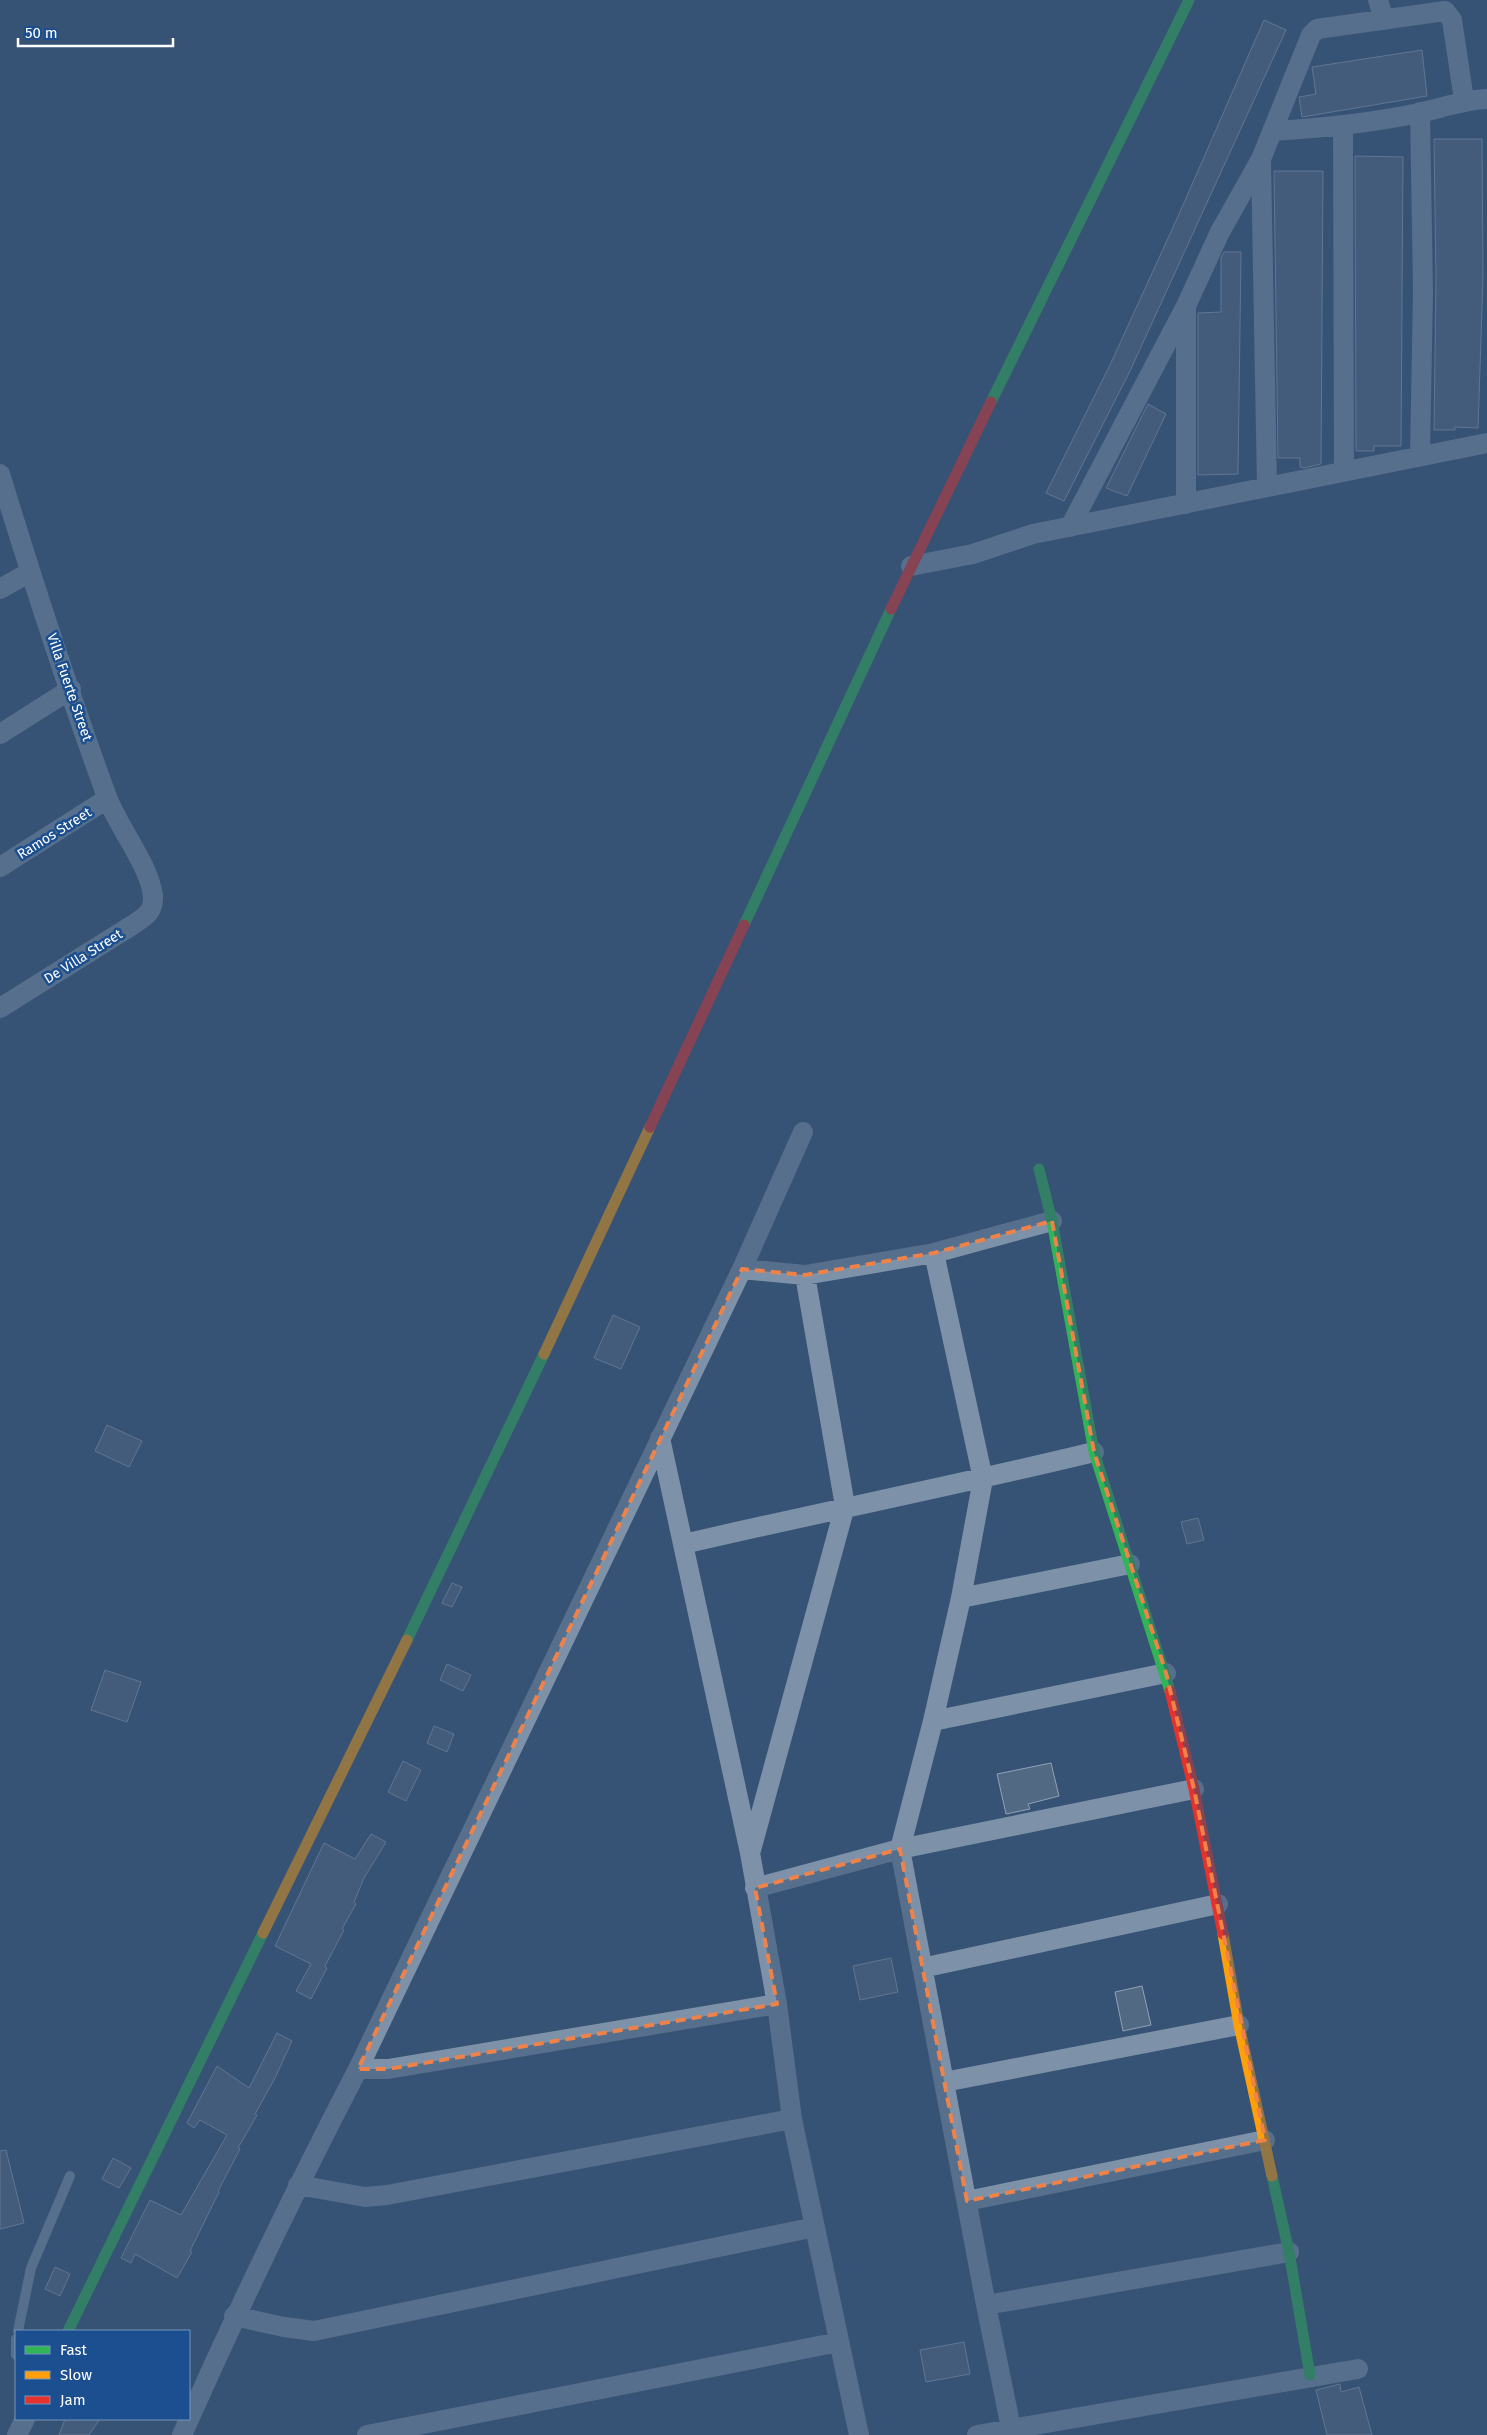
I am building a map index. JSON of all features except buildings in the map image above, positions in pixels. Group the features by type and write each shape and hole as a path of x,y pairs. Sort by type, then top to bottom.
{"street":[{"path":"68,2330 485,1480 911,566 1189,0"},
{"path":"1378,0 1384,20"},
{"path":"1070,527 1186,306 1220,232 1261,159 1311,35 1317,29 1442,10 1447,12 1452,20 1464,100"},
{"path":"1273,131 1343,126 1420,112 1464,100 1487,99"},
{"path":"1420,112 1423,291 1420,456"},
{"path":"1343,126 1344,472"},
{"path":"1261,159 1267,487"},
{"path":"1186,306 1186,504"},
{"path":"911,566 974,554 1033,534 1487,443"},
{"name":"Villa Fuerte Street","path":"0,474 30,572 108,799 150,883 152,895"},
{"path":"0,589 30,572"},
{"path":"0,734 71,689"},
{"name":"Ramos Street","path":"0,867 108,799"},
{"name":"De Villa Street","path":"0,1008 150,913 153,906 152,895"},
{"path":"190,2417 234,2316 298,2185 358,2070 742,1269 803,1132"},
{"path":"1039,1169 1052,1221 1094,1452 1166,1673 1194,1789 1218,1904 1239,2025 1289,2252 1310,2376"},
{"path":"742,1269 805,1275 934,1252 1052,1221"},
{"path":"934,1252 984,1479 961,1598 934,1721 900,1849 986,2306 1011,2428"},
{"path":"750,1853 845,1506 805,1275"},
{"path":"660,1438 750,1853 777,2004 792,2119 860,2435"},
{"path":"684,1544 845,1506 984,1479 1094,1452"},
{"path":"961,1598 1130,1564"},
{"path":"934,1721 1166,1673"},
{"path":"755,1888 900,1849 1194,1789"},
{"path":"922,1968 1218,1904"},
{"path":"358,2070 388,2069 777,2004"},
{"path":"944,2082 1239,2025"},
{"path":"298,2185 365,2197 387,2195 792,2119"},
{"path":"967,2201 1265,2140"},
{"path":"234,2316 284,2328 314,2331 815,2227"},
{"path":"986,2306 1289,2252"},
{"path":"367,2435 839,2342"},
{"path":"977,2435 1358,2369"},
{"path":"17,2435 24,2420"},
{"path":"182,2435 189,2420"}],"lane":[{"path":"18,2330 31,2268 70,2176"},
{"path":"17,2420 17,2435"}],"highlighted area":[{"path":"1052,1221 1094,1452 1166,1673 1194,1789 1265,2140 967,2201 900,1849 755,1888 777,2004 388,2069 358,2069 742,1269 805,1275 934,1253"}],"traffic: fast":[{"path":"991,402 1189,0"},
{"path":"744,925 891,609"},
{"path":"1039,1169 1052,1221 1094,1452 1170,1691"},
{"path":"407,1640 544,1354"},
{"path":"68,2330 263,1933"},
{"path":"1272,2176 1289,2252 1310,2375"}],"traffic: slow":[{"path":"544,1354 650,1127"},
{"path":"263,1933 407,1640"},
{"path":"1223,1934 1239,2025 1272,2176"}],"traffic: jam":[{"path":"891,609 991,402"},
{"path":"650,1127 744,925"},
{"path":"1170,1691 1194,1789 1223,1934"}]}
